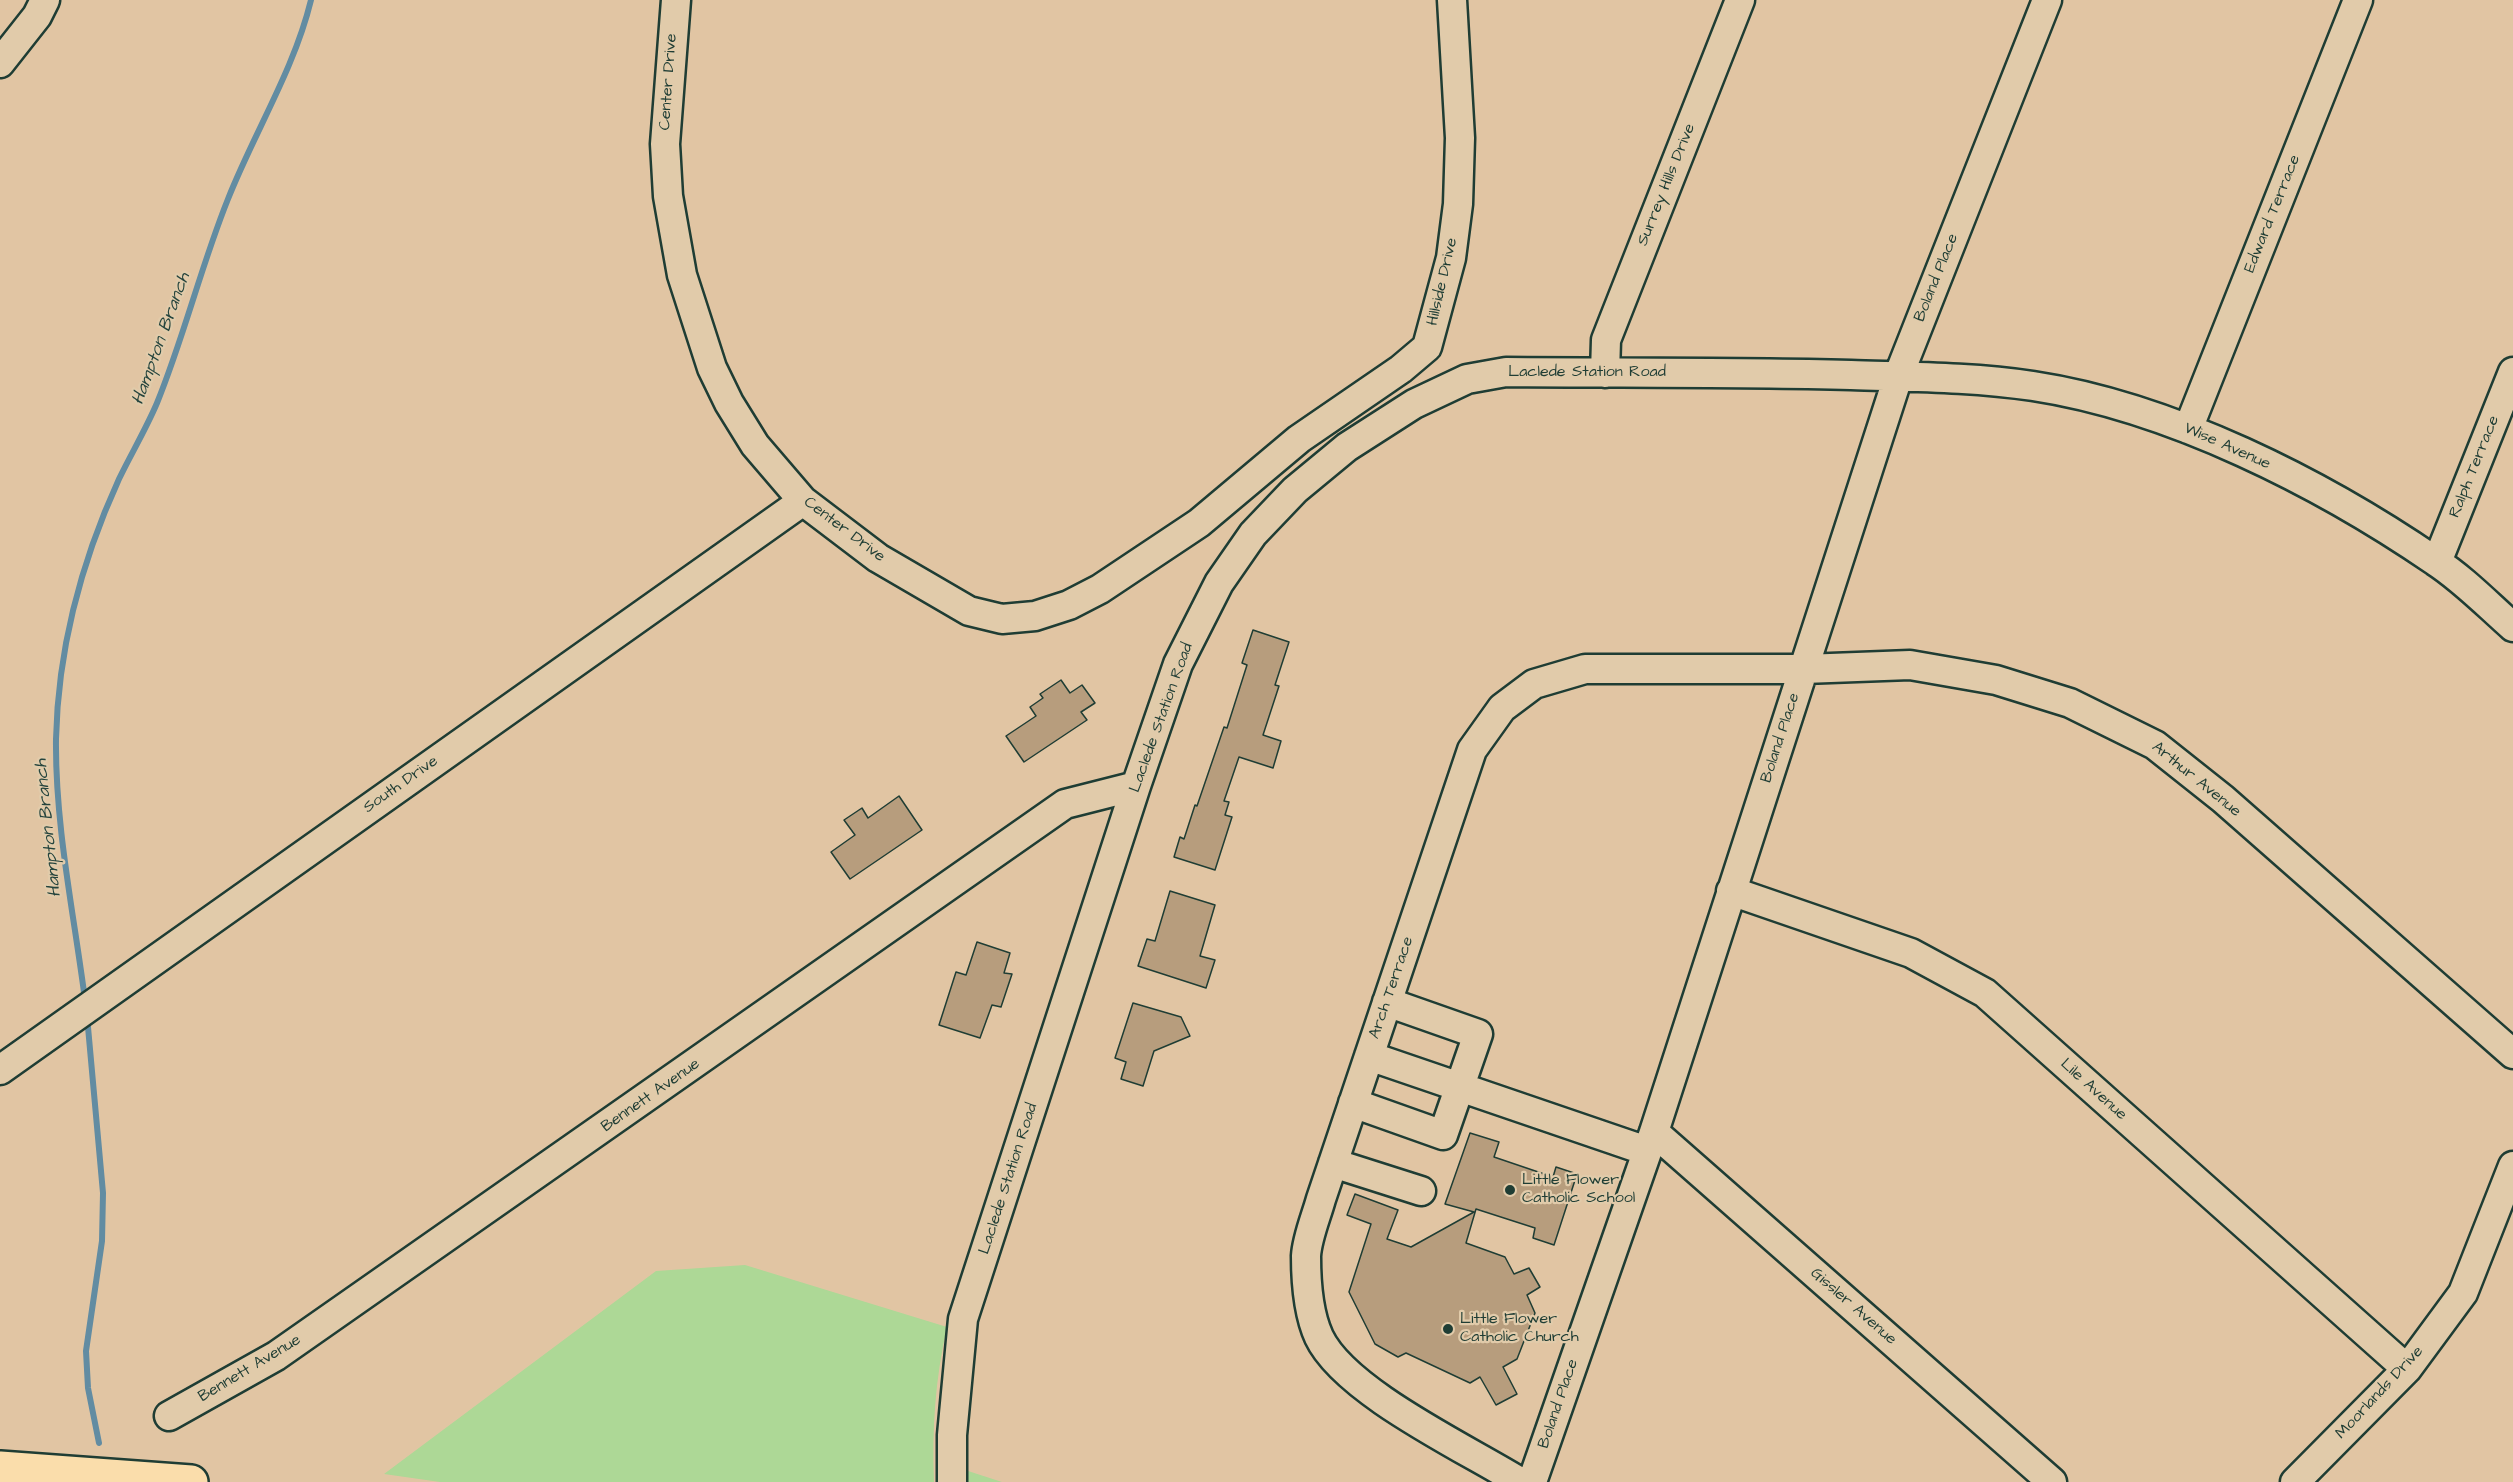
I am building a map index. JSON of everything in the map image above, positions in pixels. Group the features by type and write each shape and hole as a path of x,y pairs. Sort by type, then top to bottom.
{"highway":[{"path":"0,1468 191,1482"}],"street":[{"path":"0,63 37,16 45,0"},
{"name":"Center Drive","path":"676,0 665,144 668,196 682,275 712,368 729,403 755,445 803,501 878,558 969,611 1002,619 1035,616 1069,605 1100,589 1199,523"},
{"name":"Hillside Drive","path":"1199,523 1299,439 1401,369 1427,347 1446,280 1458,204 1460,127 1452,0"},
{"name":"Surrey Hills Drive","path":"1605,373 1606,340 1740,0"},
{"name":"Boland Place","path":"1532,1482 1651,1141 1898,377 2047,0"},
{"name":"Edward Terrace","path":"2188,429 2358,0"},
{"name":"Laclede Station Road","path":"952,1482 952,1436 963,1319 1136,786 1178,664 1219,583 1253,534 1295,490 1347,447 1414,404 1467,379 1506,372 1898,377"},
{"name":"Ralph Terrace","path":"2437,562 2513,372"},
{"name":"Wise Avenue","path":"1898,377 1970,379 2034,386 2101,400 2188,429 2315,487 2437,562 2513,627"},
{"name":"South Drive","path":"0,1070 803,501"},
{"name":"Arthur Avenue","path":"1804,669 1910,665 1996,680 2070,703 2155,745 2232,807 2513,1054"},
{"name":"Arch Terrace","path":"1520,1482 1376,1396 1339,1366 1319,1337 1307,1293 1306,1254 1333,1163 1472,750 1502,708 1534,684 1585,669 1804,669"},
{"name":"Bennett Avenue","path":"169,1416 276,1356 1065,804 1136,786"},
{"name":"Lile Avenue","path":"1731,891 1911,952 1985,993 2406,1369"},
{"path":"1353,1103 1443,1135 1461,1087 1478,1034 1387,1002"},
{"path":"1369,1056 1461,1087 1651,1141"},
{"name":"Gissler Avenue","path":"1651,1141 2052,1482"},
{"path":"1333,1163 1421,1191"},
{"name":"Moorlands Drive","path":"2295,1482 2406,1369 2463,1293 2513,1166"}],"green space":[{"path":"745,1265 947,1327 935,1404 934,1482 440,1482 384,1474 656,1271"},
{"path":"965,1470 1002,1482 965,1482"}],"building":[{"path":"1253,630 1289,642 1275,685 1279,686 1263,735 1281,741 1273,768 1239,757 1224,801 1229,802 1225,815 1232,817 1215,870 1174,857 1180,837 1184,839 1195,805 1197,806 1224,727 1227,728 1247,665 1242,663"},
{"path":"1061,680 1070,693 1082,685 1095,703 1081,712 1087,720 1024,762 1006,736 1036,716 1030,707 1043,698 1040,694"},
{"path":"899,796 922,830 850,879 831,852 855,835 844,820 862,808 868,818"},
{"path":"1170,891 1215,905 1200,956 1215,960 1206,988 1138,966 1147,939 1155,941"},
{"path":"977,942 1010,953 1004,973 1012,974 1001,1007 992,1005 980,1038 939,1025 956,972 966,975"},
{"path":"1133,1003 1181,1017 1190,1036 1154,1051 1143,1086 1121,1079 1126,1062 1115,1058"},
{"name":"Little Flower Catholic Church","path":"1470,1133 1499,1142 1494,1157 1553,1177 1556,1167 1577,1174 1554,1245 1533,1238 1535,1228 1476,1209 1466,1243 1505,1257 1514,1274 1529,1268 1540,1287 1527,1295 1535,1313 1517,1359 1503,1367 1517,1394 1496,1405 1480,1377 1470,1383 1406,1353 1398,1357 1375,1344 1349,1292 1371,1224 1347,1215 1355,1194 1398,1210 1387,1239 1411,1247 1474,1212 1445,1204"}],"waterway":[{"name":"Hampton Branch","path":"85,1000 62,837 56,739 61,672 74,606 83,573 106,510 157,403 176,353 218,224 238,174 295,51 311,0"},
{"name":"Hampton Branch","path":"87,1016 103,1193 102,1241 86,1351 88,1388 99,1443"}],"place":[{"name":"Little Flower Catholic School","path":"1510,1190"},
{"name":"Little Flower Catholic Church","path":"1448,1329"}]}
